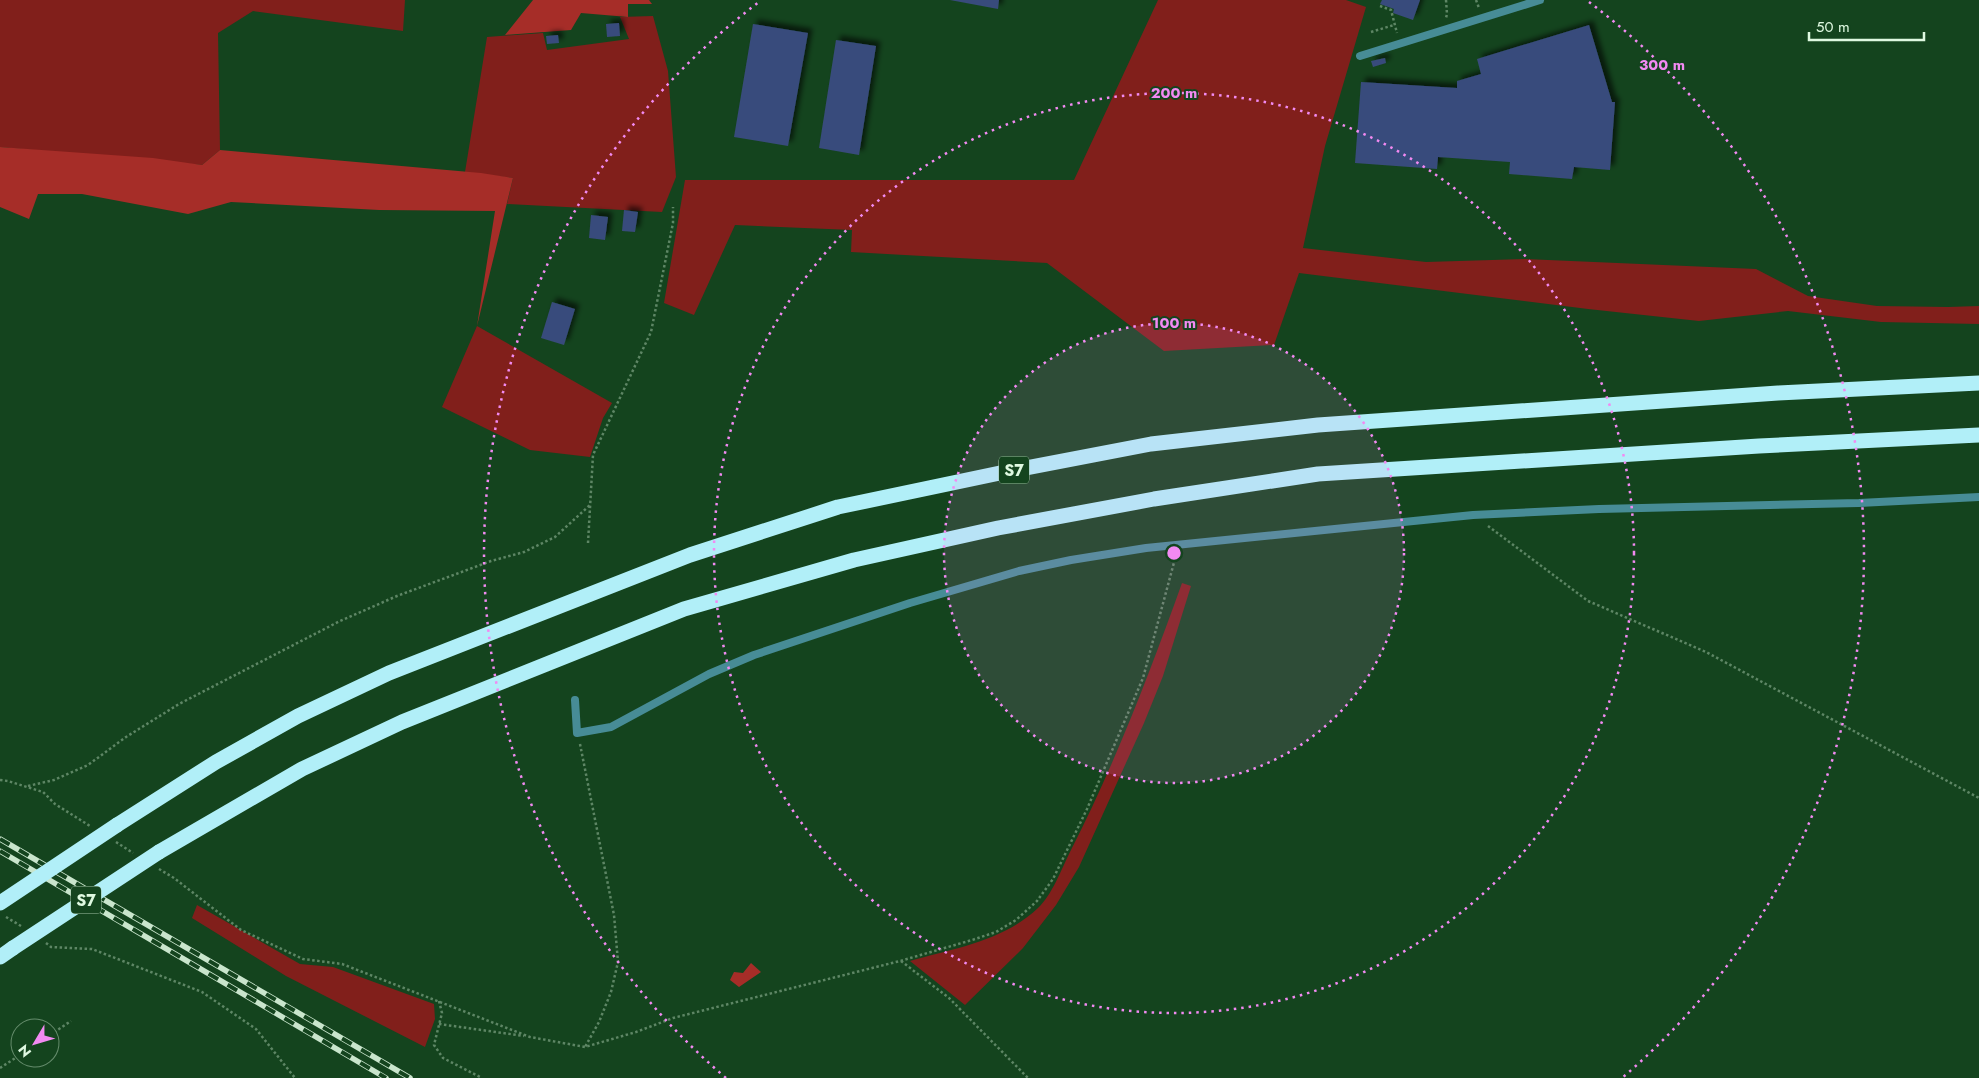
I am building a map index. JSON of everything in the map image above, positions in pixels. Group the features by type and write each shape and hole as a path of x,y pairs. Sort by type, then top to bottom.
{"highway":[{"name":"S7","path":"0,903 114,832 216,762 298,716 389,673 690,555 838,507 1151,444 1308,426 1778,392 1979,383"},
{"name":"S7","path":"0,958 159,852 302,769 402,722 684,609 854,560 998,528 1154,499 1318,474 1760,446 1979,435"}],"lane":[{"path":"1360,56 1540,0"},
{"path":"575,700 577,734 611,727 644,711 709,674 754,654 910,603 1019,571 1070,560 1179,545 1473,515 1599,509 1859,503 1979,497"}],"path":[{"path":"1444,22 1447,14 1446,0"},
{"path":"1371,32 1394,25 1391,10 1380,6"},
{"path":"588,543 593,455 651,332 673,223 673,207"},
{"path":"26,787 54,780 88,765 126,737 179,704 340,621 397,596 524,552 555,537 590,505"},
{"path":"1473,515 1588,601 1706,652 1979,798"},
{"path":"439,1024 585,1047 636,1032 672,1018 900,961 996,932 1016,920 1037,901 1053,879 1087,809 1143,678 1179,545"},
{"path":"577,734 614,915 618,962 608,1000 599,1022 585,1047"},
{"path":"0,780 8,780 43,792 54,804 94,829"},
{"path":"114,832 134,853"},
{"path":"158,868 174,878 241,930 303,959 342,964 530,1037"},
{"path":"51,947 92,948 202,992 256,1029 295,1078"},
{"path":"900,961 949,998 1028,1078"},
{"path":"439,1001 442,1013 434,1045 443,1058 482,1078"},
{"path":"60,1029 71,1022"}],"shaded area":[{"path":"0,0 405,0 403,31 253,11 218,33 220,150 202,165 0,147"},
{"path":"533,0 649,0 652,4 628,4 628,17 581,13 571,30 505,35"},
{"path":"1158,0 1346,0 1366,7 1325,146 1303,248 1426,262 1525,259 1756,269 1808,296 1877,306 1979,306 1979,324 1881,322 1788,311 1699,321 1299,273 1274,345 1164,351 1047,263 851,252 852,230 735,225 694,315 664,303 685,180 1074,180"},
{"path":"653,16 668,71 676,177 662,212 507,204 513,178 465,172 487,37 543,33 547,50 629,39 620,17"},
{"path":"0,147 153,158 202,165 220,150 481,173 513,178 477,326 495,211 379,210 231,202 188,214 82,194 38,194 29,219 0,207"},
{"path":"477,326 612,403 603,418 590,457 530,450 442,407"},
{"path":"1182,583 1191,586 1163,676 1144,723 1079,867 1056,905 1023,948 965,1005 910,961 994,936 1024,919 1043,903 1056,882 1116,753 1144,686"},
{"path":"197,905 300,964 333,967 434,1004 435,1019 425,1047 286,976 192,918"},
{"path":"751,963 761,972 739,987 730,980 734,972 743,973"}],"building":[{"path":"950,0 999,0 998,9"},
{"path":"1382,0 1420,0 1413,20 1393,13 1394,9 1380,4"},
{"path":"619,23 620,36 607,37 606,24"},
{"path":"753,24 808,33 788,146 734,137"},
{"path":"1589,25 1612,102 1615,102 1610,170 1574,167 1572,179 1509,174 1510,162 1438,157 1437,169 1355,163 1361,82 1457,88 1457,81 1481,74 1477,59"},
{"path":"558,35 559,43 547,44 546,36"},
{"path":"836,40 876,46 859,155 819,148"},
{"path":"1385,58 1386,63 1373,67 1371,61"},
{"path":"624,210 638,212 635,232 622,231"},
{"path":"591,215 608,217 605,240 589,238"},
{"path":"552,302 575,309 564,345 541,338"}],"railway":[{"path":"0,839 410,1078"},
{"path":"0,851 386,1078"}]}
